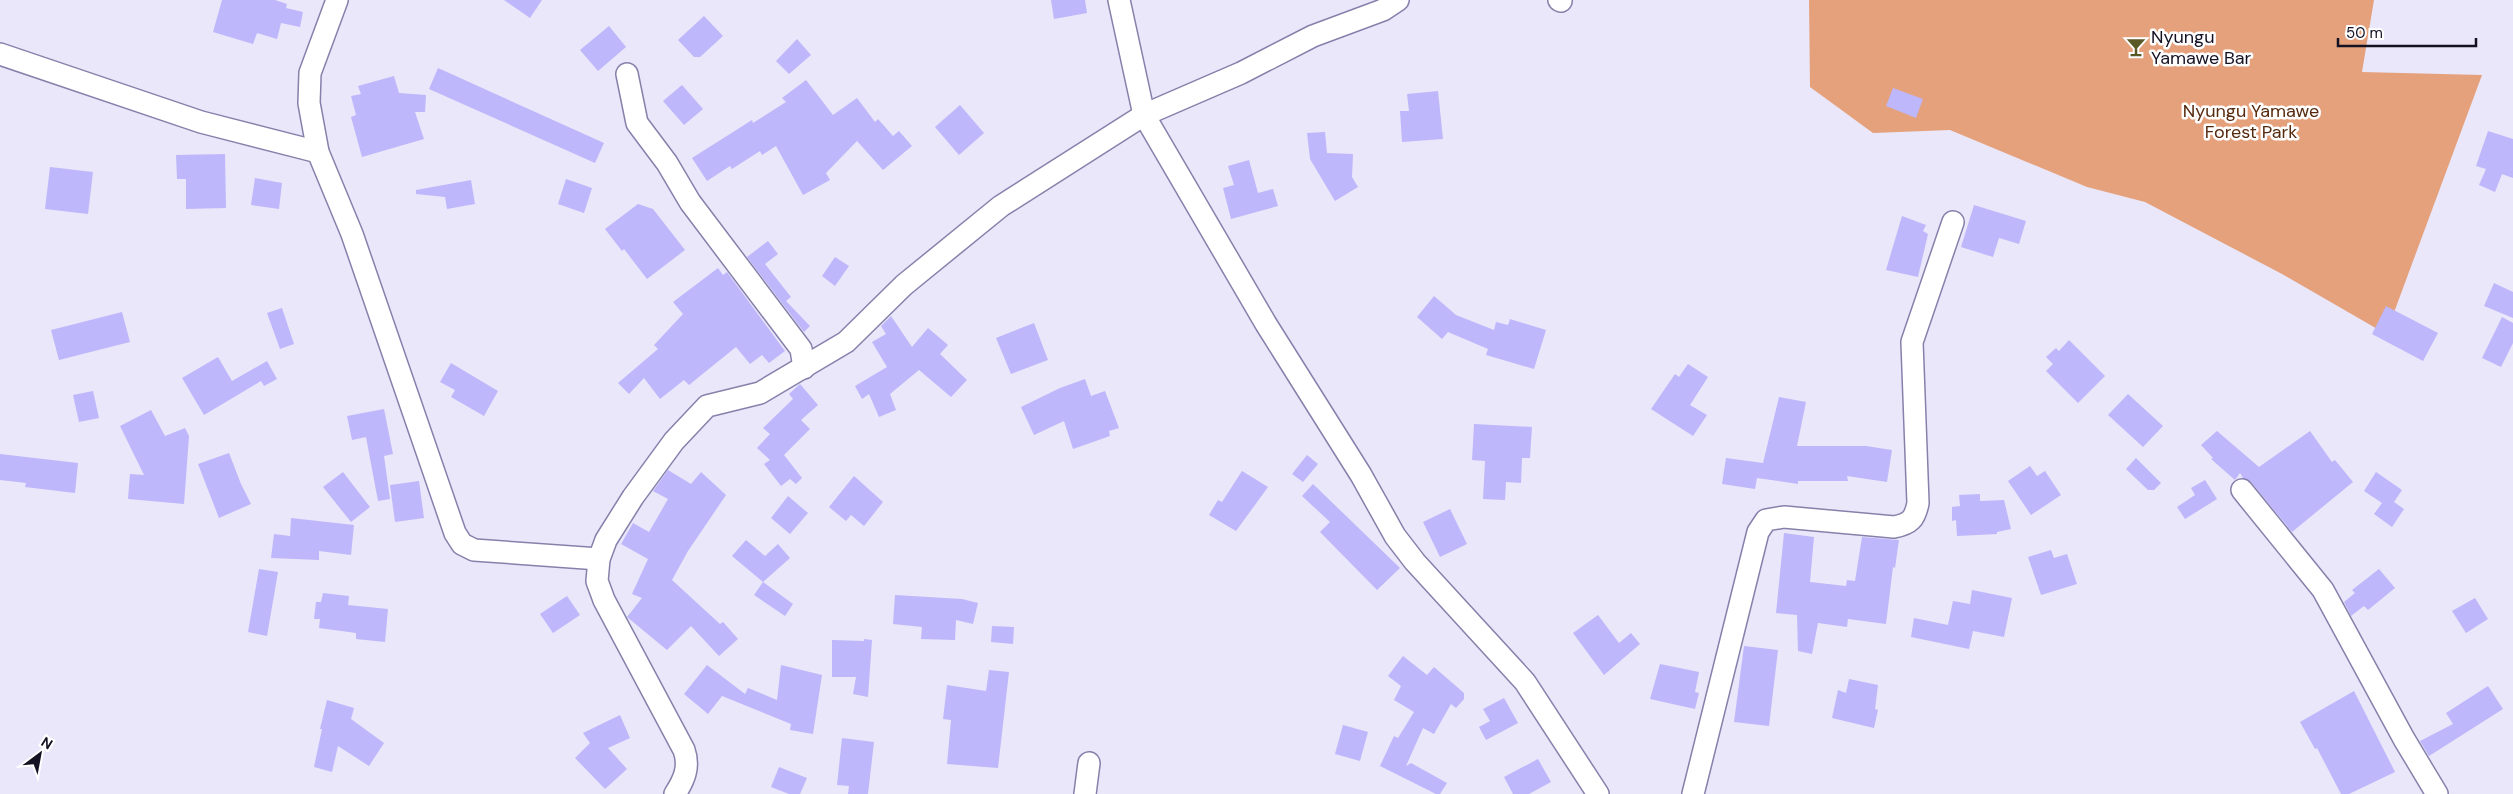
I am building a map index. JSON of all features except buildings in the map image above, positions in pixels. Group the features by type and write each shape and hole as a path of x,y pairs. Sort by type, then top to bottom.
{"street":[{"path":"337,0 310,73 309,103 318,152 352,234 455,533 462,544 474,550 599,559"},
{"path":"1119,0 1144,115 1266,324 1360,475 1395,536 1415,562 1525,682 1598,794"},
{"path":"675,794 682,783 686,770 686,755 604,600 597,581 599,559 606,540 674,441 707,406 760,393 846,342 904,285 1001,206 1144,115 1241,73 1313,36 1383,10 1398,0"},
{"path":"0,54 201,122 318,152"},
{"path":"627,74 637,123 667,162 690,202 801,349 804,368"},
{"path":"1693,794 1758,532 1766,520 1784,517 1894,527 1907,524 1916,515 1918,503 1912,342 1952,222"},
{"path":"2242,490 2323,590 2404,739 2437,794"},
{"path":"1085,794 1089,763"}],"green space":[{"name":"Nyungu Yamawe Forest Park","path":"1809,0 2374,0 2362,72 2482,75 2386,334 2282,274 2145,202 2087,187 1950,130 1873,133 1810,87"}],"place":[{"name":"Nyungu Yamawe Bar","path":"2136,47"}]}
